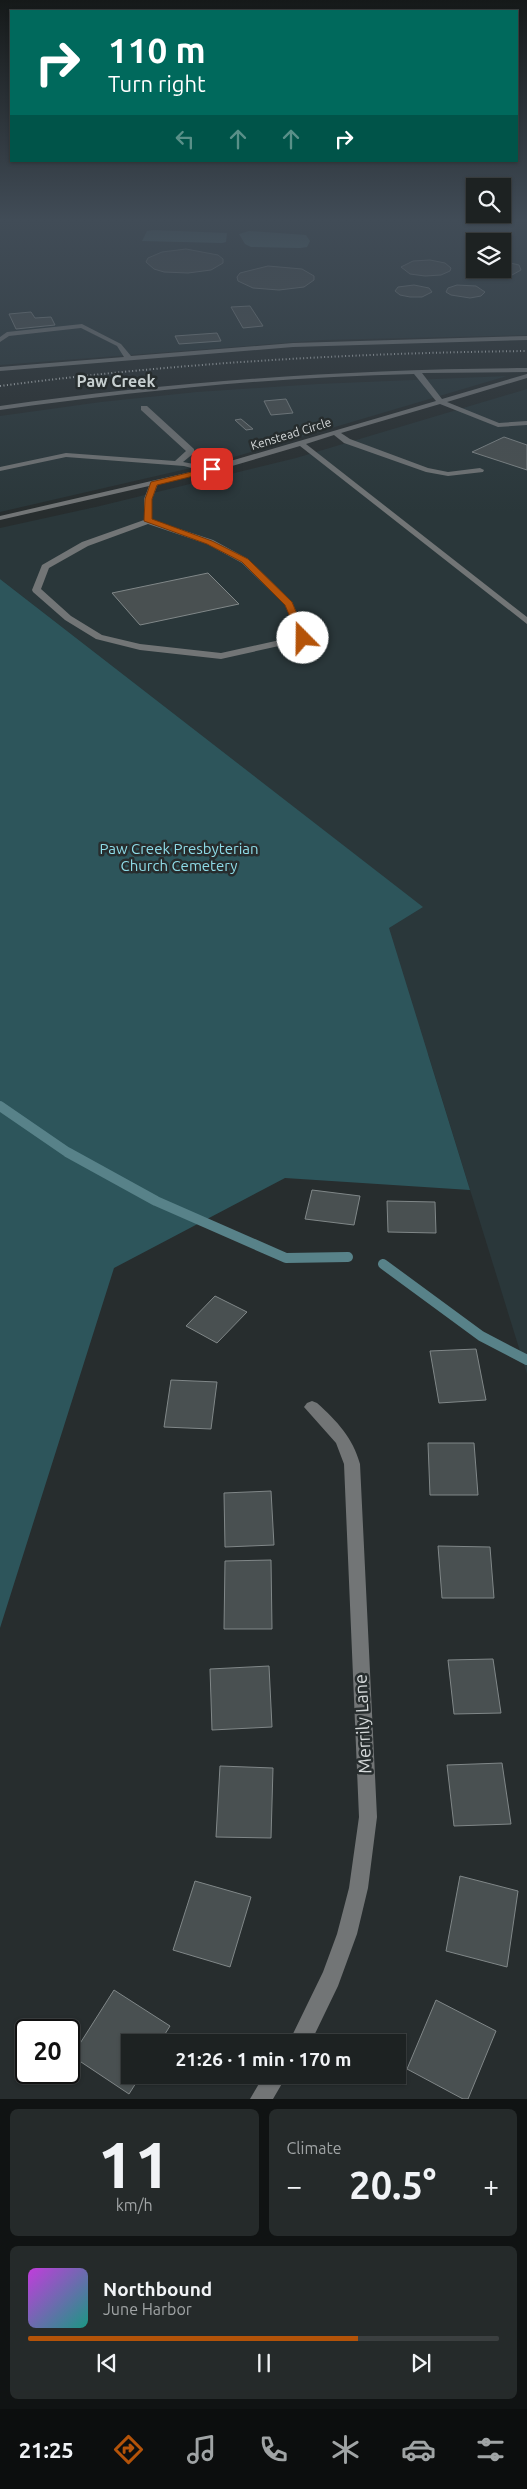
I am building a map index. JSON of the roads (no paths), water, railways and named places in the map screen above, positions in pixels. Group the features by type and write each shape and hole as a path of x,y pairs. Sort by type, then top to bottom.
{"street":[{"path":"0,340 7,334 82,326 119,345 129,358"},
{"path":"0,369 293,345 527,338"},
{"path":"0,408 203,384 416,371 527,370"},
{"path":"416,371 441,402 498,426 527,423"},
{"name":"Kenstead Circle","path":"0,518 210,470 527,376"},
{"path":"144,408 191,452 177,463"},
{"path":"336,433 347,441 426,470 448,474 480,470"},
{"path":"301,443 527,621"},
{"path":"0,468 66,455 177,463 210,470"},
{"path":"148,521 148,499 154,484"},
{"path":"148,521 210,542 245,561 289,604 303,638 221,656 140,647 99,637 68,618 36,590 45,567 85,544 148,521"},
{"name":"Merrily Lane","path":"303,2034 338,1965 352,1923 365,1851 368,1817 352,1464 349,1451 336,1428 312,1407"},
{"path":"260,2099 271,2084"}],"waterway":[{"path":"0,1106 67,1152 156,1201 286,1258 348,1257"},
{"path":"383,1264 481,1336 527,1360"}],"railway":[{"path":"0,386 197,365 395,354 527,351"}],"district":[{"name":"Paw Creek","path":"116,381"}],"park label":[{"name":"Paw Creek Presbyterian Church Cemetery","path":"179,858"}]}
